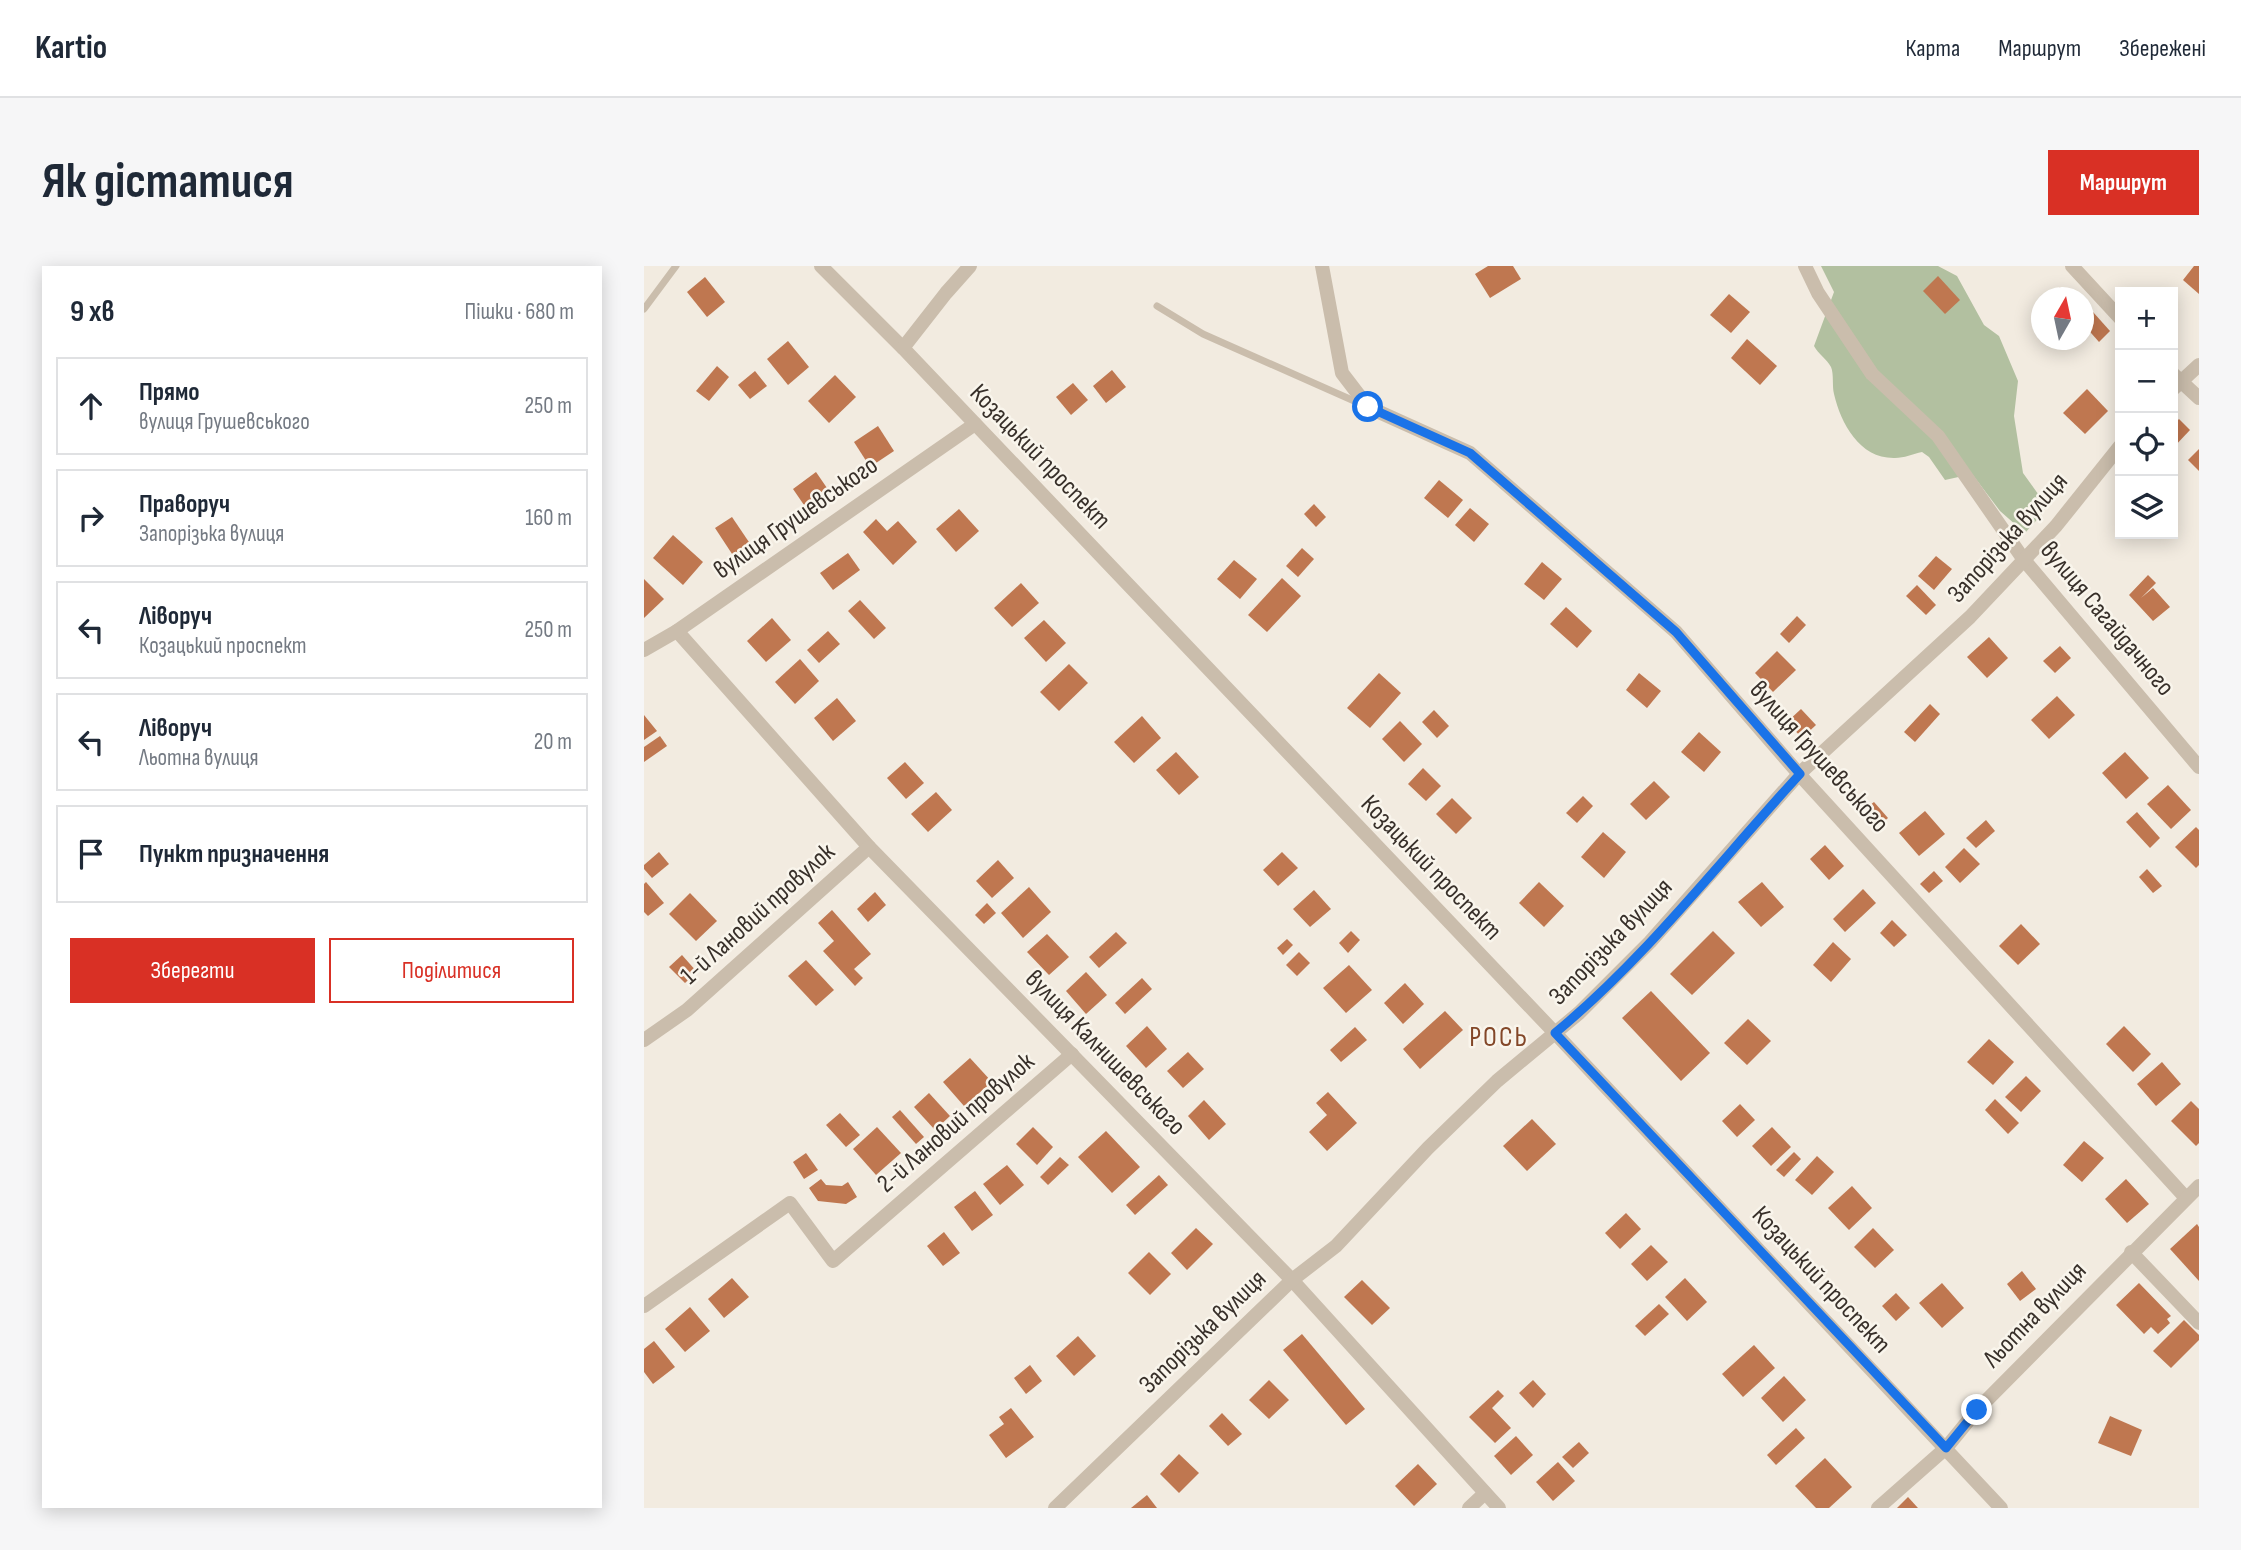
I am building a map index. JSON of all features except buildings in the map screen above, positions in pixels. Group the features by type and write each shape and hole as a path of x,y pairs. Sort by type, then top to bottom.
{"street":[{"name":"Козацький проспект","path":"821,266 903,348 1555,1033 2001,1508"},
{"path":"903,348 970,266"},
{"path":"1322,266 1342,373 1368,407"},
{"name":"вулиця Сагайдачного","path":"1805,266 1818,293 1872,374 1938,436 2024,560 2199,767"},
{"path":"2072,266 2115,313"},
{"path":"2178,380 2199,365"},
{"path":"2178,384 2199,398"},
{"name":"вулиця Грушевського","path":"1368,407 1470,453 1676,632 1800,774 2186,1198"},
{"name":"вулиця Грушевського","path":"644,650 677,631 975,424"},
{"name":"Запорізька вулиця","path":"1055,1508 1292,1280 1336,1246 1447,1129 1497,1081 1579,1013 1650,942 1800,774 1942,645 2024,560 2115,452"},
{"name":"вулиця Калнишевського","path":"677,631 869,847 1292,1280 1499,1508"},
{"name":"1-й Лановий провулок","path":"644,1040 687,1010 869,847"},
{"name":"2-й Лановий провулок","path":"644,1306 790,1203 833,1261 1072,1054"},
{"name":"Льотна вулиця","path":"1878,1508 1946,1448 1977,1410 2199,1186"},
{"path":"2131,1252 2199,1323"},
{"path":"1469,1508 1485,1493"}],"lane":[{"path":"644,309 676,266"},
{"path":"1157,306 1203,334 1368,407"}],"green space":[{"path":"1821,266 1938,266 1957,276 1984,325 1999,336 2018,381 2014,416 2023,473 2046,505 2043,513 2025,533 2000,511 1972,474 1945,480 1929,457 1922,452 1898,458 1883,457 1872,453 1854,438 1837,405 1831,367 1814,346 1834,292"}],"district":[{"name":"РОСЬ","path":"1499,1037"}],"route":[{"path":"1368,407 1470,453 1676,632 1800,774 1650,942 1579,1013 1555,1033 1946,1448 1977,1410"}]}
